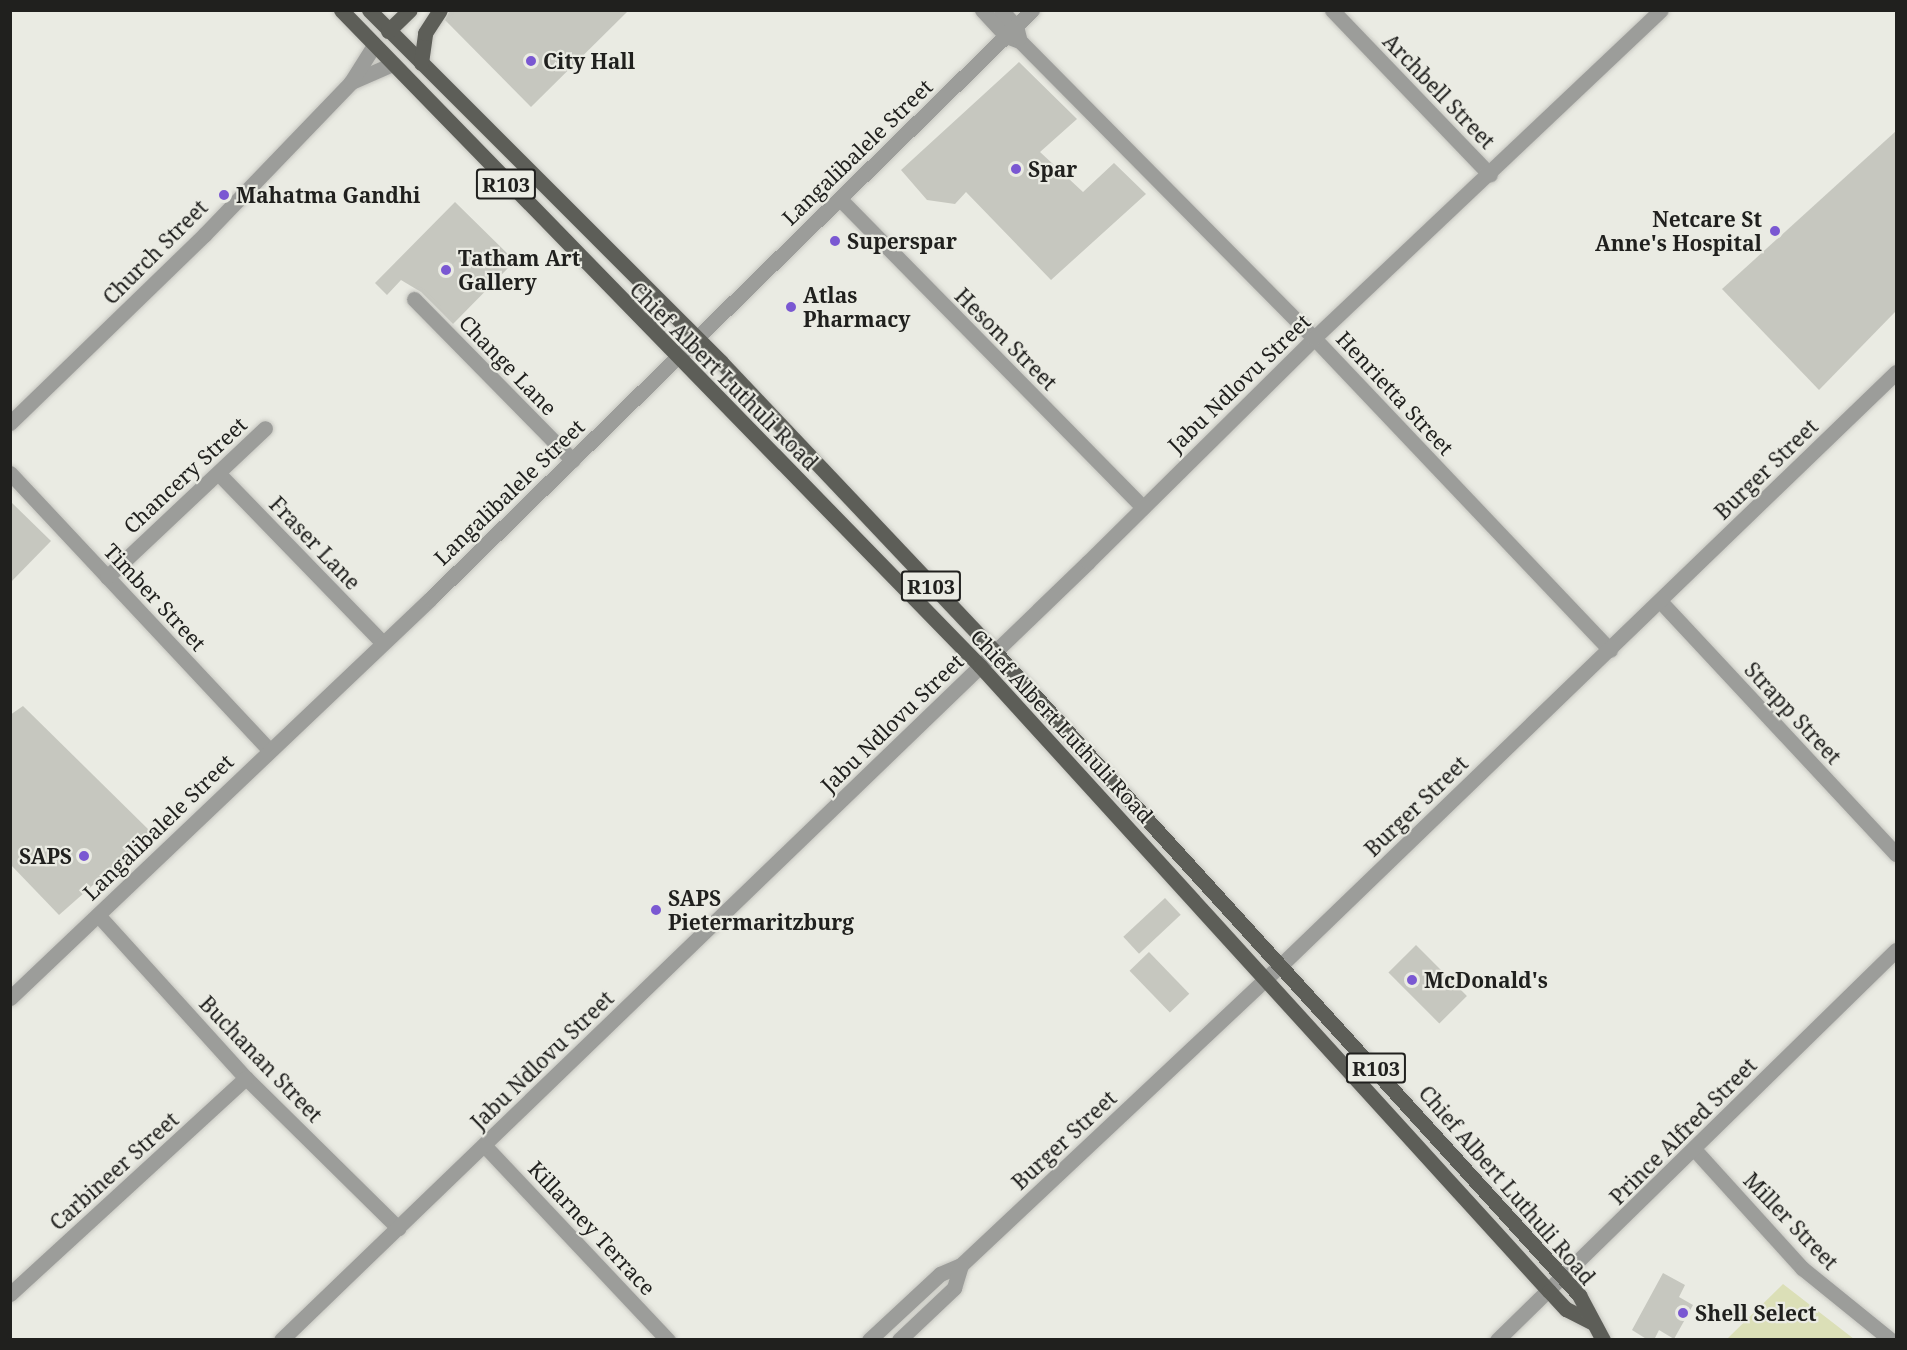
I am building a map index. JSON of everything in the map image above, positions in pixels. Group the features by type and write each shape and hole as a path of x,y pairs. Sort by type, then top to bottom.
{"main road":[{"name":"Chief Albert Luthuli Road","path":"341,10 373,47 980,666 1267,978 1549,1291 1566,1309 1591,1322"},
{"name":"Chief Albert Luthuli Road","path":"369,10 695,336 995,652 1282,964 1564,1278 1579,1295 1591,1322 1603,1340"},
{"path":"388,31 410,10"},
{"path":"421,63 425,33 440,10"}],"street":[{"name":"Henrietta Street","path":"982,10 1014,34 1314,338 1610,650"},
{"name":"Henrietta Street","path":"1001,10 1014,34"},
{"name":"Langalibalele Street","path":"10,998 572,460 695,336 1014,34 1032,10"},
{"name":"Archbell Street","path":"1332,10 1490,175"},
{"name":"Jabu Ndlovu Street","path":"281,1340 995,652 1314,338 1490,175 1661,10"},
{"name":"Church Street","path":"10,423 204,235 351,82 373,47"},
{"name":"Church Street","path":"351,82 390,64"},
{"name":"Hesom Street","path":"840,199 1143,507"},
{"name":"Change Lane","path":"414,299 572,460"},
{"name":"Burger Street","path":"869,1340 940,1274 961,1265 1282,964 1896,372"},
{"name":"Chancery Street","path":"107,577 219,474 265,428"},
{"name":"Timber Street","path":"10,473 269,750"},
{"name":"Fraser Lane","path":"219,474 381,641"},
{"name":"Strapp Street","path":"1660,601 1896,854"},
{"name":"Buchanan Street","path":"98,915 246,1078 398,1227"},
{"name":"Prince Alfred Street","path":"1497,1340 1564,1278 1896,950"},
{"name":"Carbineer Street","path":"10,1294 246,1078"},
{"name":"Killarney Terrace","path":"484,1144 668,1340"},
{"name":"Miller Street","path":"1694,1149 1802,1268 1891,1340"},
{"name":"Burger Street","path":"899,1340 954,1288 961,1265"}],"green space":[{"path":"1783,1284 1854,1339 1727,1339"}],"building":[{"name":"City Hall","path":"450,10 629,10 531,107 445,20"},
{"path":"1019,62 1077,119 1040,152 1083,192 1114,163 1146,194 1051,280 966,192 955,204 927,200 901,170"},
{"path":"1896,131 1896,311 1819,390 1722,289"},
{"name":"Tatham Art Gallery","path":"455,202 515,261 453,324 421,292 401,280 387,295 375,283"},
{"path":"10,501 51,541 10,583"},
{"path":"23,706 152,833 59,915 10,864 10,715"},
{"path":"1165,898 1181,915 1139,954 1123,937"},
{"path":"1416,945 1467,996 1439,1023 1388,973"},
{"path":"1149,952 1189,994 1170,1012 1130,971"},
{"path":"1663,1273 1685,1285 1679,1297 1693,1305 1674,1339 1659,1330 1654,1340 1648,1340 1632,1330"}],"place":[{"name":"City Hall","path":"531,61"},
{"name":"Spar","path":"1016,169"},
{"name":"Mahatma Gandhi","path":"224,195"},
{"name":"Netcare St Anne's Hospital","path":"1775,231"},
{"name":"Superspar","path":"835,241"},
{"name":"Tatham Art Gallery","path":"446,270"},
{"name":"Atlas Pharmacy","path":"791,307"},
{"name":"SAPS","path":"84,856"},
{"name":"SAPS Pietermaritzburg","path":"656,910"},
{"name":"McDonald's","path":"1412,980"},
{"name":"Shell Select","path":"1683,1313"}]}
